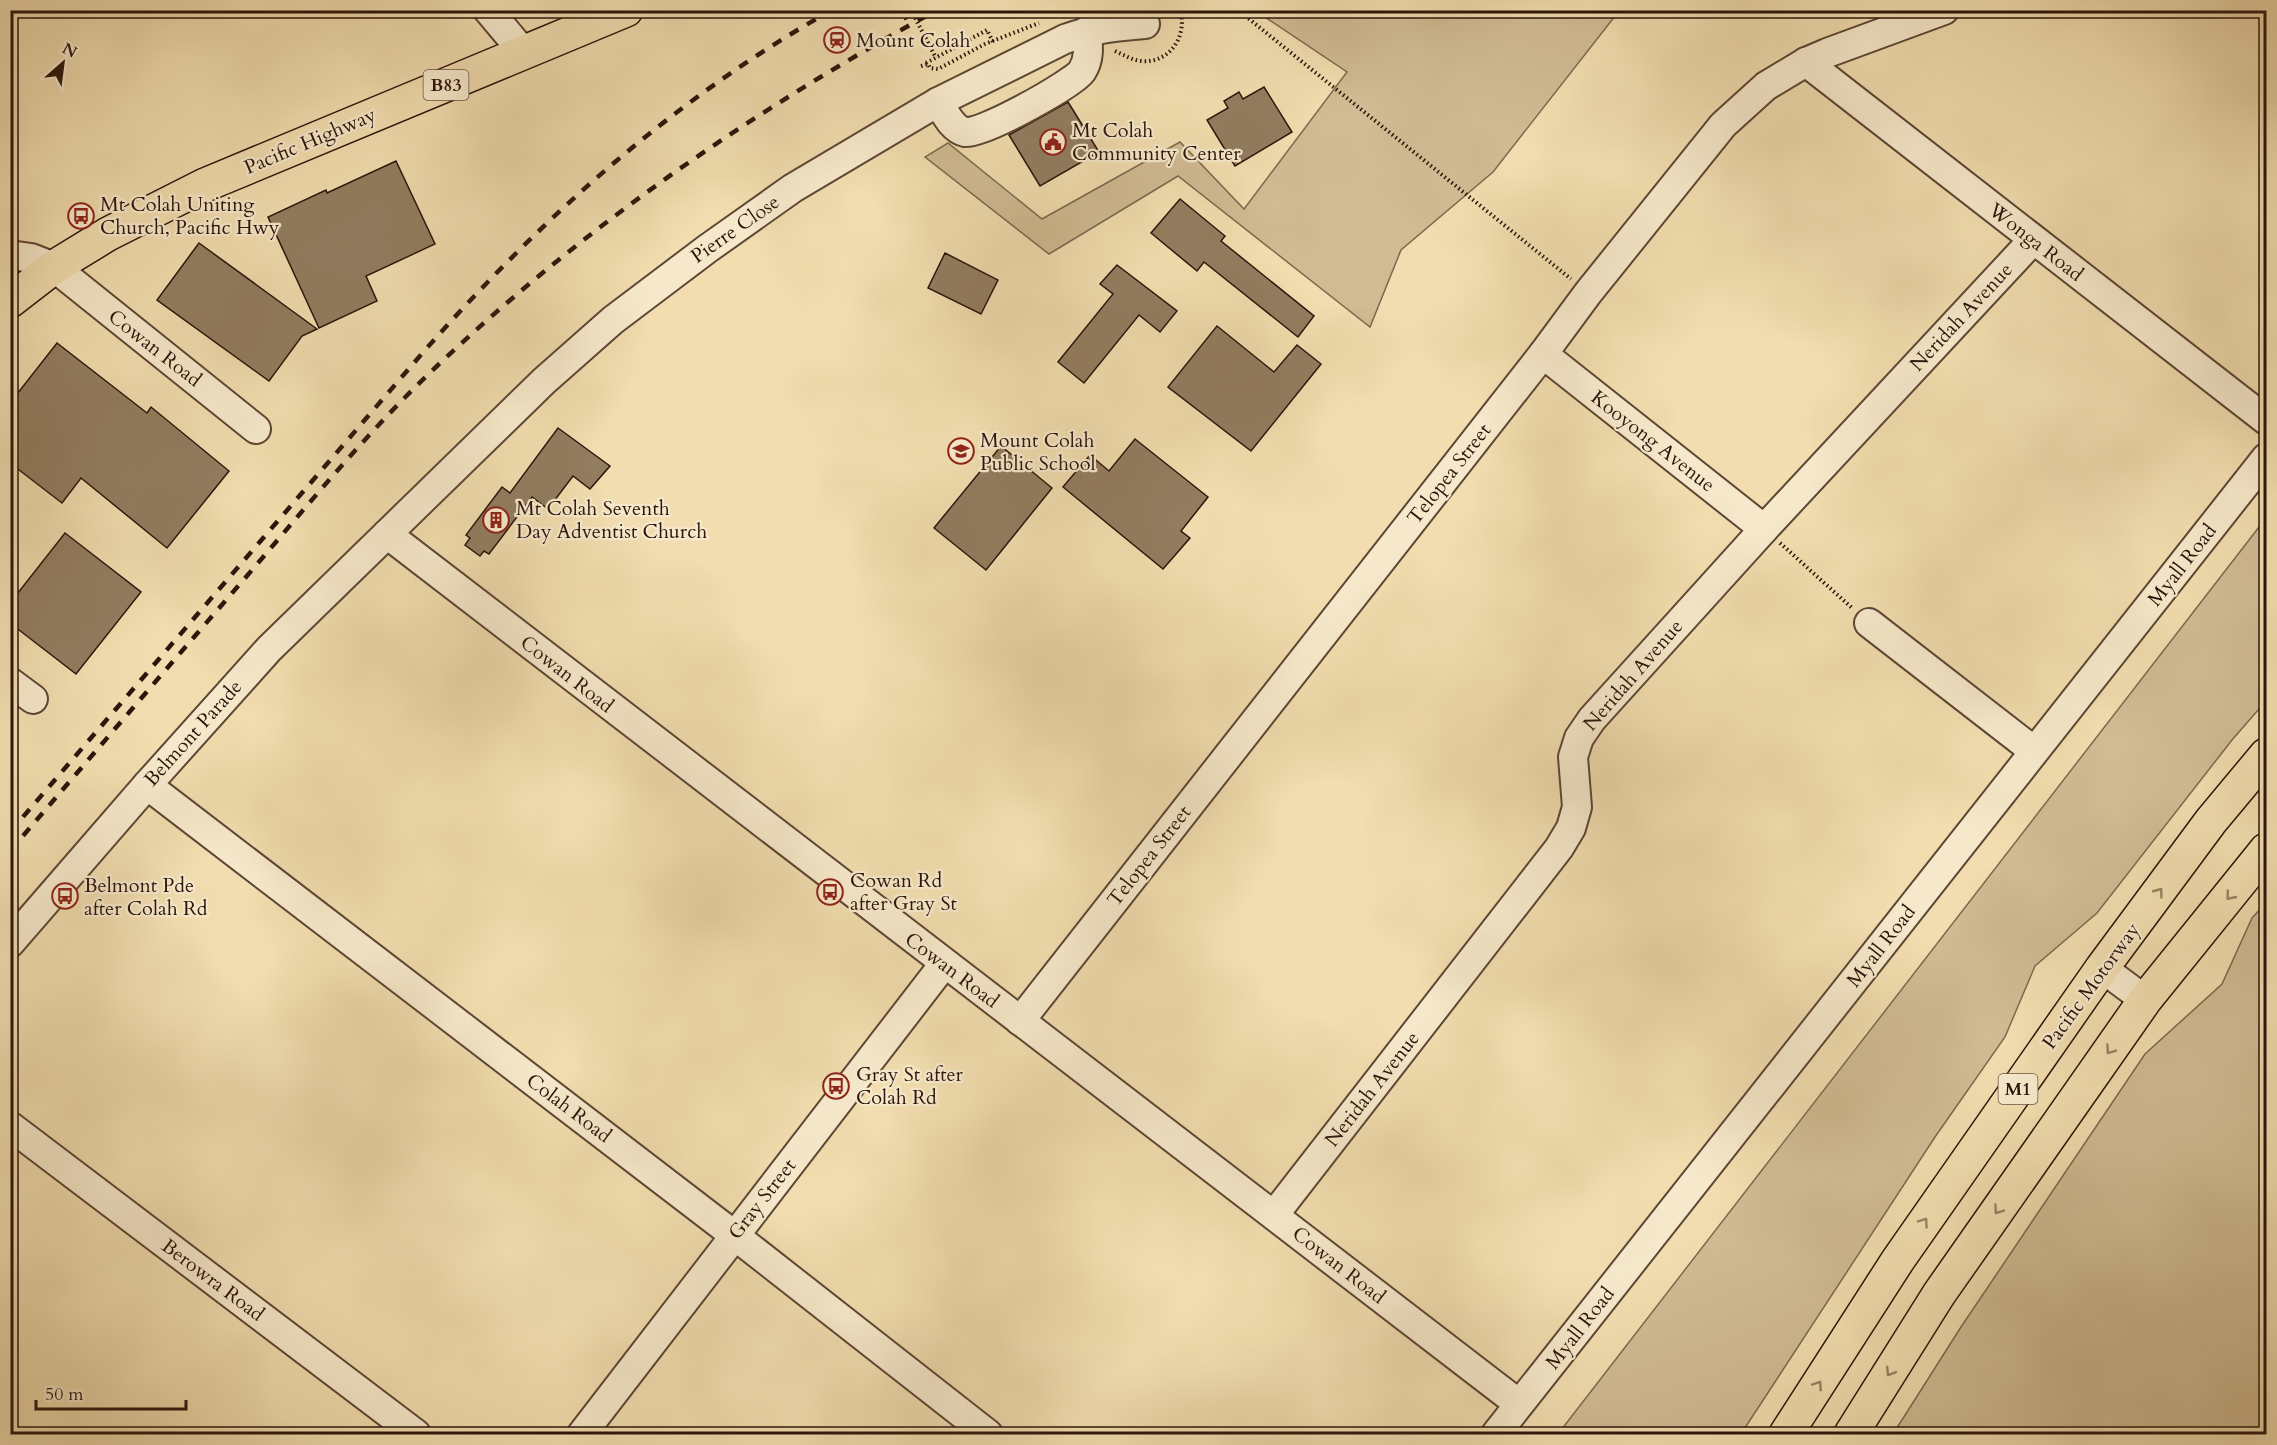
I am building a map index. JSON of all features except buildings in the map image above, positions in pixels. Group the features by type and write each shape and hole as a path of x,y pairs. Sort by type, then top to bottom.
{"main road":[{"name":"Pacific Highway","path":"10,301 54,267 108,234 205,185 626,10"},
{"name":"Pacific Motorway","path":"1786,1434 1898,1260 2102,968 2211,821 2266,755"},
{"name":"M1","path":"1851,1434 1939,1294 2145,1000 2266,850"}],"street":[{"path":"488,10 524,53"},
{"name":"Telopea Street","path":"1020,1021 1543,354 1588,293 1723,125 1766,86 1806,63 1944,10"},
{"name":"Pierre Close","path":"387,534 544,381 614,320 707,249 793,188 938,102 1065,39 1087,31 1145,24"},
{"path":"938,102 953,125 960,130 968,133 984,129 1068,84 1080,74 1087,60 1087,31"},
{"name":"Wonga Road","path":"1806,63 2266,420"},
{"name":"Neridah Avenue","path":"1274,1215 1559,848 1571,828 1577,807 1573,758 1579,738 1592,719 1764,529 2033,240"},
{"name":"Cowan Road","path":"10,255 31,258 54,267 256,429"},
{"name":"Kooyong Avenue","path":"1543,354 1764,529"},
{"name":"Myall Road","path":"1496,1434 2266,458"},
{"name":"Cowan Road","path":"387,534 1519,1404"},
{"name":"Belmont Parade","path":"10,943 147,784 269,649 387,534"},
{"path":"1869,623 2034,752"},
{"name":"Colah Road","path":"147,784 734,1235 988,1434"},
{"name":"Gray Street","path":"582,1434 945,964"},
{"path":"2102,968 2145,1000"},
{"name":"Berowra Road","path":"10,1126 416,1434"}],"path":[{"path":"902,10 907,21"},
{"path":"911,10 936,58"},
{"path":"1238,10 1588,293"},
{"path":"993,42 987,30 921,66 928,64 930,68 938,69 993,42 1047,20"},
{"path":"1764,529 1869,623"}],"shaded area":[{"path":"1256,11 1619,11 1493,172 1401,250 1370,327 1178,176 1049,254 925,157 948,143 1042,219 1180,142 1244,209 1347,72"},
{"path":"2266,518 2266,701 2232,740 2097,913 2035,966 2005,1037 1935,1137 1741,1434 1558,1434"},
{"path":"2266,903 2266,1434 1893,1434 1961,1327 2145,1054 2222,984 2252,918"}],"railway":[{"path":"10,832 419,357 511,258 610,166 663,123 773,45 832,10"},
{"path":"10,851 363,442 437,366 494,314 553,264 675,172 804,87 937,10"}],"place":[{"name":"Mount Colah","path":"837,40"},
{"name":"Mt Colah Community Center","path":"1053,142"},
{"name":"Mt Colah Uniting Church, Pacific Hwy","path":"81,216"},
{"name":"Mount Colah Public School","path":"961,451"},
{"name":"Mt Colah Seventh Day Adventist Church","path":"496,520"},
{"name":"Cowan Rd after Gray St","path":"830,892"},
{"name":"Belmont Pde after Colah Rd","path":"65,896"},
{"name":"Gray St after Colah Rd","path":"836,1086"}]}
